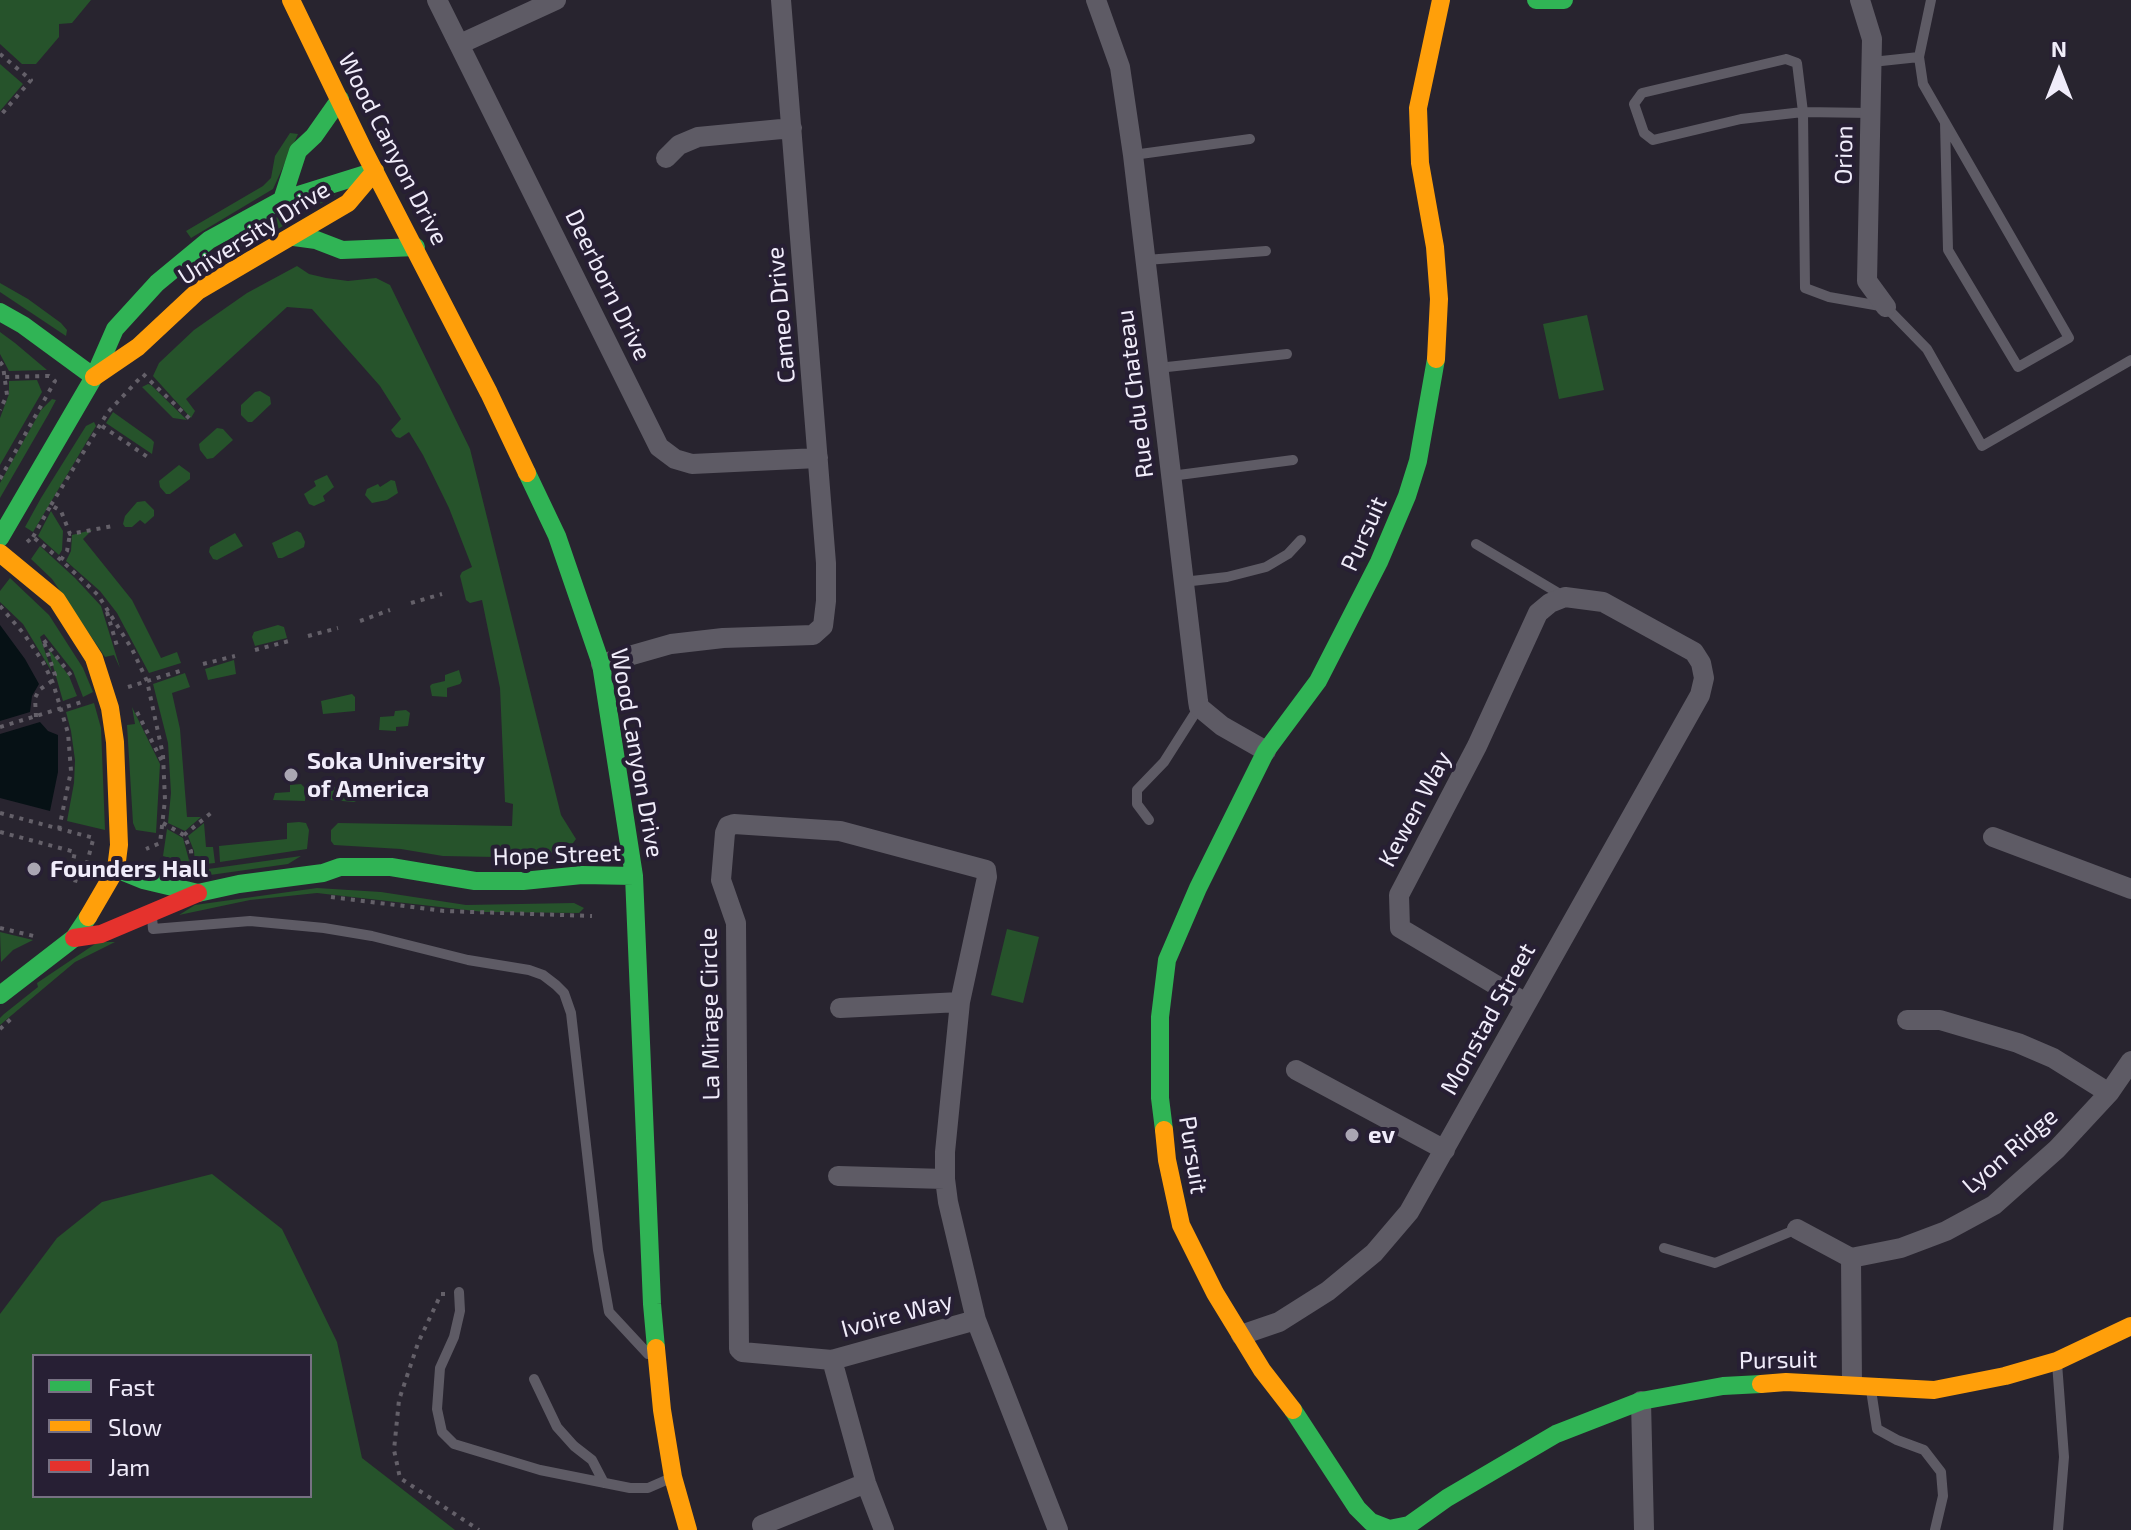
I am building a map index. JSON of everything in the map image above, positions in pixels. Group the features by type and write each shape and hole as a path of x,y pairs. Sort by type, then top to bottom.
{"street":[{"name":"Wood Canyon Drive","path":"291,0 489,393 557,536 601,664 634,876 652,1304 658,1364 673,1477 688,1530"},
{"name":"Deerborn Drive","path":"437,0 659,447 675,459 692,464 818,458"},
{"path":"460,44 556,0"},
{"name":"Cameo Drive","path":"601,664 671,644 723,638 813,635 823,626 826,575 781,0"},
{"name":"Rue du Chateau","path":"1096,0 1120,67 1133,155 1199,707"},
{"name":"Pursuit","path":"1441,0 1418,108 1420,163 1435,247 1439,299 1435,370 1424,435 1407,496 1375,571 1318,681 1266,751 1198,888 1167,960 1160,1017 1160,1098 1167,1160 1181,1225 1215,1293 1262,1370 1299,1418 1357,1508 1371,1522 1389,1529 1409,1525 1447,1498 1556,1434 1641,1401 1723,1386 1786,1382 1934,1390 2005,1376 2057,1361 2131,1326"},
{"path":"1536,0 1564,0"},
{"name":"Orion","path":"1860,0 1872,39 1867,281 1886,307"},
{"path":"282,200 298,151 314,136 340,99"},
{"path":"666,158 679,145 698,137 792,128"},
{"name":"University Drive","path":"0,538 94,377 115,329 157,283 209,240 282,200 375,171"},
{"name":"University Drive","path":"94,377 138,347 198,291 348,203 375,171"},
{"path":"294,237 316,240 342,250 416,247"},
{"path":"0,312 94,377"},
{"path":"0,553 57,600 94,658 110,708 115,742 119,845 116,869 107,888 74,938 0,995"},
{"name":"Monstad Street","path":"1241,1335 1279,1322 1328,1291 1374,1253 1409,1212 1700,695 1704,678 1701,663 1694,652 1603,602 1565,597"},
{"name":"Kewen Way","path":"1526,1003 1400,928 1399,895 1477,746 1538,613 1550,603 1565,597"},
{"path":"1199,707 1222,726 1266,751"},
{"name":"La Mirage Circle","path":"832,1360 742,1352 737,1344 736,923 721,880 725,833 728,826 734,824 840,831 986,870 960,1002 945,1179 976,1320 1058,1530"},
{"path":"1993,837 2131,889"},
{"name":"Hope Street","path":"116,869 143,880 198,893 358,866 391,867 475,881 523,881 582,875 634,876"},
{"name":"Hope Street","path":"323,873 337,880 377,885"},
{"name":"Hope Street","path":"415,890 526,895 582,891 634,876"},
{"path":"74,938 152,920 198,893"},
{"path":"840,1008 960,1002"},
{"path":"1907,1020 1940,1020 2018,1043 2053,1058 2109,1093"},
{"name":"Lyon Ridge","path":"1851,1258 1946,1231 1994,1205 2057,1149 2109,1093 2131,1061"},
{"path":"1296,1070 1445,1150"},
{"path":"838,1176 945,1179"},
{"path":"1797,1229 1851,1258 1861,1385"},
{"name":"Ivoire Way","path":"832,1360 976,1320"},
{"path":"832,1360 866,1483 884,1530"},
{"path":"1641,1401 1644,1530"},
{"path":"762,1525 866,1483"}],"lane":[{"path":"1931,0 1919,57 1923,84 1945,122 2069,338 2018,367 1948,250 1945,122"},
{"path":"1872,62 1919,57"},
{"path":"1871,113 1803,112 1741,119 1653,140 1644,133 1634,104 1642,93 1786,59 1797,63 1803,112 1805,288 1829,297 1886,307 1927,349 1982,446 2131,360"},
{"path":"1133,155 1250,139"},
{"path":"1146,260 1266,251"},
{"path":"1158,368 1287,354"},
{"path":"1171,476 1293,460"},
{"path":"1183,582 1227,577 1266,567 1288,554 1301,540"},
{"path":"1476,544 1565,597"},
{"path":"1149,820 1137,804 1137,790 1164,762 1199,707"},
{"path":"152,920 250,921 324,928 372,936 468,960 529,970 543,975 556,985 564,993 571,1013 598,1250 609,1312 658,1364"},
{"path":"1664,1248 1715,1263 1797,1229"},
{"path":"459,1292 460,1311 454,1337 440,1368 437,1409 442,1432 454,1444 540,1470 630,1488 648,1488 673,1477"},
{"path":"2057,1361 2064,1457 2058,1530"},
{"path":"534,1379 557,1427 592,1460 604,1483"},
{"path":"1861,1385 1877,1429 1924,1450 1941,1472 1943,1496 1935,1530"}],"path":[{"path":"0,54 31,80 0,116"},
{"path":"0,362 7,395 0,410"},
{"path":"23,546 33,537 122,394 153,365"},
{"path":"143,374 190,419"},
{"path":"1,477 55,381 49,376 4,377"},
{"path":"101,425 149,458"},
{"path":"51,505 61,511 70,534 67,551 61,560"},
{"path":"70,534 113,526"},
{"path":"33,537 98,595 132,649 147,681 163,755 160,843 146,849 154,855"},
{"path":"411,603 442,594"},
{"path":"0,606 24,634 52,681 68,733 71,771 59,829"},
{"path":"360,621 390,610"},
{"path":"308,636 338,628"},
{"path":"36,717 35,698 55,675 45,638 71,673 76,688"},
{"path":"255,650 289,641"},
{"path":"203,664 235,656"},
{"path":"133,685 183,670"},
{"path":"0,727 94,698"},
{"path":"0,813 100,840"},
{"path":"184,835 211,813"},
{"path":"163,823 184,835 191,851 192,866 177,863"},
{"path":"0,832 75,852 69,879 82,882 83,877"},
{"path":"86,868 91,849"},
{"path":"0,928 41,938"}],"green space":[{"path":"0,0 91,0 72,23 59,24 59,37 36,64 22,64 0,44"},
{"path":"0,64 23,84 0,111"},
{"path":"290,133 298,134 273,189 191,238 186,231 263,186 271,178 275,156"},
{"path":"337,194 227,259 219,247 254,226"},
{"path":"297,266 309,274 326,278 348,281 376,278 390,285 470,449 561,815 576,839 570,847 547,854 443,856 401,849 334,845 331,841 331,830 338,823 512,826 513,804 505,802 500,688 482,600 470,603 466,600 460,576 472,567 449,508 423,455 409,432 400,438 391,430 401,419 380,386 312,309 287,307 186,399 195,411 191,418 153,376 159,363 194,330 247,293"},
{"path":"0,283 61,323 67,330 66,336 0,292"},
{"path":"1587,315 1604,390 1559,399 1543,324"},
{"path":"0,332 47,370 9,371 0,354"},
{"path":"37,380 42,392 0,465 0,418 9,394 9,381"},
{"path":"148,384 187,420 173,418 142,387"},
{"path":"260,391 270,397 271,404 252,422 248,422 241,415 241,405"},
{"path":"52,399 56,400 0,498 0,483 41,410"},
{"path":"113,412 154,442 152,454 106,423"},
{"path":"94,422 96,426 33,532 25,527 41,498 86,426"},
{"path":"217,428 223,429 233,440 213,458 207,459 199,444"},
{"path":"179,465 190,473 190,479 166,494 159,481"},
{"path":"327,475 334,487 323,496 325,501 314,506 309,504 304,494 316,486 314,481"},
{"path":"391,480 395,481 398,493 387,500 372,503 365,495 367,489 378,484 380,487"},
{"path":"145,501 154,510 154,516 145,524 140,520 132,527 125,527 125,516 137,502"},
{"path":"51,511 63,531 59,555 38,536"},
{"path":"92,530 83,539 132,600 161,658 177,652 181,663 149,673 117,613 100,591 66,561 71,551 72,535"},
{"path":"297,531 305,542 304,547 278,558 272,543"},
{"path":"235,533 243,546 217,560 213,559 210,547"},
{"path":"40,546 101,606 120,668 114,655 105,657 52,579 31,559"},
{"path":"10,578 49,615 83,668 93,692 83,697 73,671 44,634 40,637 52,672 23,624 0,602 0,591"},
{"path":"278,625 284,627 287,638 255,646 254,632"},
{"path":"48,648 69,676 77,696 63,701"},
{"path":"234,660 236,674 208,680 205,669"},
{"path":"459,670 462,681 447,688 447,697 432,696 432,684 445,681 445,675"},
{"path":"185,673 190,687 172,693 180,729 187,817 201,817 185,831 168,823 171,793 168,743 153,684"},
{"path":"352,694 355,697 355,711 323,714 321,701"},
{"path":"94,703 101,728 105,830 67,821 75,760 66,712"},
{"path":"132,707 160,764 156,833 136,830 133,823 127,725 135,724"},
{"path":"406,710 410,713 408,726 396,727 396,731 379,730 380,717 394,716 395,711"},
{"path":"301,784 306,789 305,801 273,800 275,793 290,792 290,785"},
{"path":"332,787 356,787 360,799 354,802 330,800"},
{"path":"204,823 206,847 213,847 215,863 195,865 188,836"},
{"path":"287,823 306,823 309,830 307,849 220,862 219,846 287,839"},
{"path":"167,829 183,838 190,864 163,856"},
{"path":"301,856 288,864 203,876 182,874 161,865 201,870"},
{"path":"317,888 381,892 466,905 574,903 584,908 579,913 484,912 317,893 250,900 179,915 195,905"},
{"path":"1007,929 1039,937 1023,1003 991,995"},
{"path":"0,932 33,940 13,950 1,962"},
{"path":"98,942 115,942 75,962 0,1025 0,1018 38,987 37,983"},
{"path":"212,1174 282,1229 337,1342 362,1458 455,1530 0,1530 0,1314 57,1238 102,1202"}],"shaded area":[{"path":"0,625 39,684 32,696 30,712 0,721"},
{"path":"40,722 48,731 58,735 58,772 50,811 0,798 0,734"}],"traffic: fast":[{"path":"1536,0 1564,0"},
{"path":"282,200 298,151 314,136 340,99"},
{"path":"0,538 94,377 115,329 157,283 209,240 282,200 375,171"},
{"path":"294,237 316,240 342,250 416,247"},
{"path":"0,312 94,377"},
{"path":"1164,1130 1160,1098 1160,1017 1167,960 1198,888 1266,751 1318,681 1379,562 1418,461 1436,359"},
{"path":"527,473 557,536 601,664 634,876 656,1348"},
{"path":"116,869 143,880 198,893 239,884 323,873 340,867 391,867 475,881 523,881 582,875 634,876"},
{"path":"0,995 74,938 88,917"},
{"path":"1293,1410 1357,1508 1371,1522 1389,1529 1409,1525 1447,1498 1556,1434 1641,1401 1723,1386 1761,1384"}],"traffic: slow":[{"path":"291,0 527,473"},
{"path":"1436,359 1439,299 1435,247 1420,163 1418,108 1441,0"},
{"path":"94,377 138,347 198,291 348,203 375,171"},
{"path":"0,553 57,600 94,658 110,708 115,742 119,845 116,869 88,917"},
{"path":"1164,1130 1181,1225 1215,1293 1262,1370 1293,1410"},
{"path":"1761,1384 1786,1382 1934,1390 2005,1376 2057,1361 2131,1326"},
{"path":"656,1348 673,1477 688,1530"}],"traffic: jam":[{"path":"74,938 101,934 198,893"}],"place":[{"name":"Soka University of America","path":"291,775"},
{"name":"Founders Hall","path":"34,869"},
{"name":"ev","path":"1352,1135"}]}
